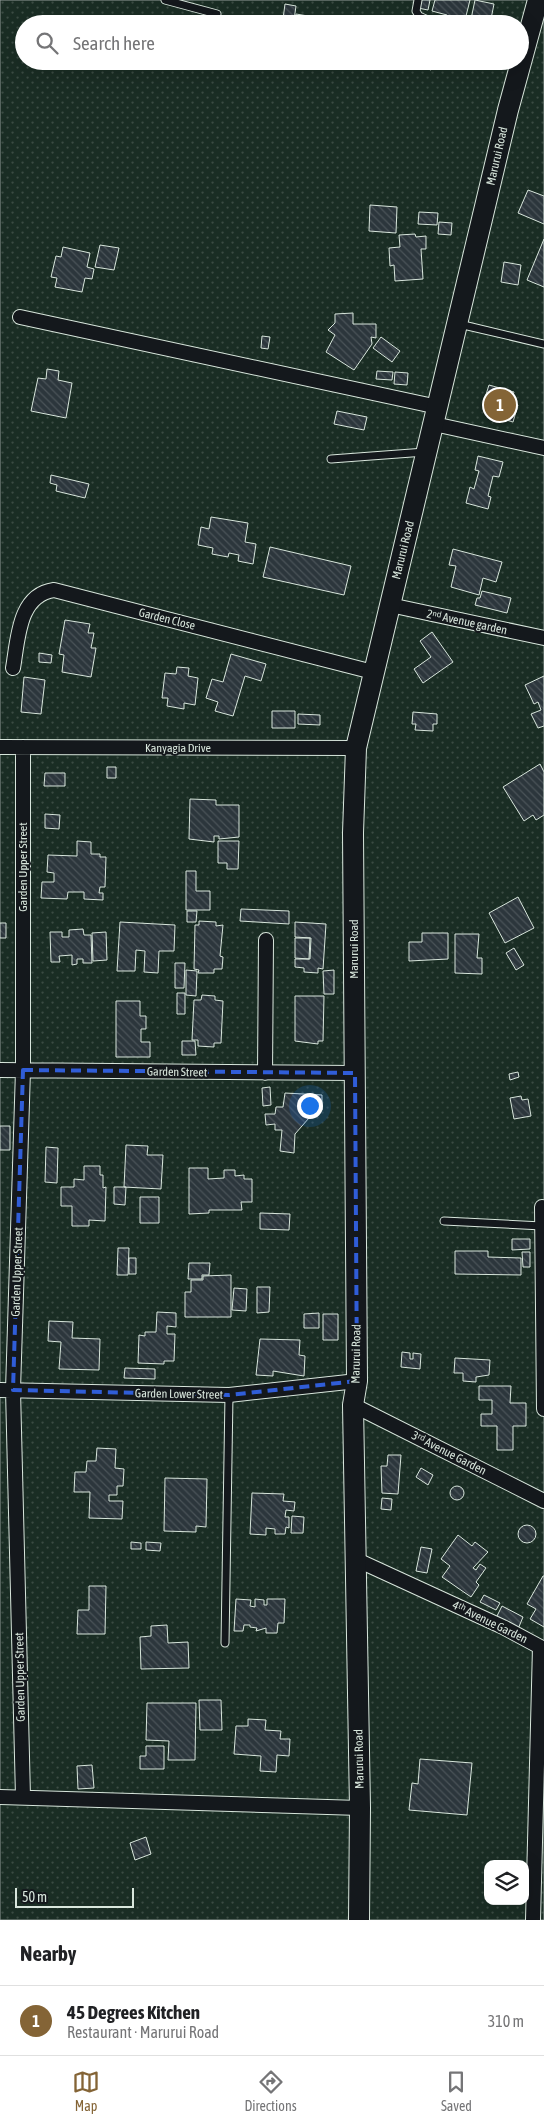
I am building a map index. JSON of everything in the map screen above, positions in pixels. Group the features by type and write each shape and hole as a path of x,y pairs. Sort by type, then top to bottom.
{"street":[{"name":"Marurui Road","path":"529,33 538,0"},
{"name":"Marurui Road","path":"359,1920 360,1808 353,1405 357,1381 353,833 356,748 519,70"},
{"path":"20,316 436,415 544,448"},
{"name":"Garden Close","path":"13,668 25,611 38,595 54,590 373,672"},
{"name":"2ⁿᵈ Avenue garden","path":"390,605 544,638"},
{"name":"Kanyagia Drive","path":"0,747 356,748"},
{"name":"Garden Upper Street","path":"23,747 23,1070 6,1390 23,1797"},
{"path":"266,940 266,1073"},
{"name":"Garden Street","path":"0,1070 355,1073"},
{"path":"542,1207 544,1409"},
{"name":"Garden Lower Street","path":"6,1390 229,1395 357,1381"},
{"name":"3ʳᵈ Avenue Garden","path":"353,1405 544,1501"},
{"name":"4ᵗʰ Avenue Garden","path":"356,1559 503,1627 542,1648 533,1920"},
{"path":"0,1797 197,1805 360,1808"}],"lane":[{"path":"165,0 217,14"},
{"path":"418,0 416,11 418,15"},
{"path":"458,324 544,344"},
{"path":"332,459 428,452"},
{"path":"444,1221 542,1226"},
{"path":"224,1643 229,1395"}],"highlighted area":[{"path":"23,1070 355,1073 357,1381 229,1395 13,1390"}],"green space":[{"path":"0,0 544,0 544,1920 0,1920"}],"building":[{"path":"419,0 430,0 428,10 418,8"},
{"path":"435,0 470,0 466,15 447,15 432,11"},
{"path":"475,0 494,4 492,15 472,15"},
{"path":"285,4 296,6 295,15 284,15"},
{"path":"528,190 544,196 544,224 518,213"},
{"path":"370,205 397,207 396,233 369,231"},
{"path":"419,212 438,213 437,225 418,224"},
{"path":"439,222 452,223 451,235 438,234"},
{"path":"415,234 416,237 426,236 426,249 421,249 423,279 395,281 394,265 390,266 389,248 400,247 399,235"},
{"path":"544,239 544,287 527,280"},
{"path":"100,245 119,248 114,270 95,267"},
{"path":"63,247 90,253 87,267 94,269 92,279 85,278 82,292 55,287 57,278 51,277 56,256 61,257"},
{"path":"504,262 521,265 518,285 501,282"},
{"path":"353,313 353,324 376,324 376,338 371,337 372,344 354,370 326,352 335,335 328,330 335,323 335,314"},
{"path":"262,336 270,337 268,349 261,348"},
{"path":"381,337 400,351 392,362 373,348"},
{"path":"47,369 59,371 58,380 72,383 66,418 31,411 38,378 46,379"},
{"path":"377,371 393,372 392,380 376,379"},
{"path":"395,372 408,373 407,385 394,384"},
{"path":"489,385 514,392 511,403 518,405 513,422 506,420 508,412 483,404"},
{"path":"337,411 367,417 364,430 334,424"},
{"path":"478,456 503,462 499,477 493,476 488,496 491,497 488,509 466,503 470,487 474,489 479,471 475,470"},
{"path":"51,475 89,484 85,498 56,491 57,485 50,483"},
{"path":"211,517 248,523 245,542 256,544 253,564 238,561 239,555 229,553 228,557 212,554 213,548 198,545 201,527 209,529"},
{"path":"270,547 351,566 344,595 263,577"},
{"path":"453,549 502,562 496,582 483,578 479,595 451,587 456,566 449,565"},
{"path":"482,591 511,598 507,613 475,605"},
{"path":"65,620 90,624 88,633 94,633 91,648 96,648 91,677 62,672 64,655 59,654"},
{"path":"432,632 453,662 423,683 414,669 431,657 420,641"},
{"path":"39,653 52,655 51,663 39,662"},
{"path":"231,654 266,664 261,681 245,676 233,716 215,711 218,702 206,698 212,679 223,682"},
{"path":"177,667 189,668 188,676 198,678 195,705 184,703 184,709 167,706 168,698 162,698 165,673 176,674"},
{"path":"544,676 544,726 538,728 531,714 541,710 538,702 534,704 525,685"},
{"path":"24,677 45,680 41,714 21,712"},
{"path":"272,711 295,711 295,728 272,728"},
{"path":"413,712 437,714 437,724 433,724 433,731 415,730 416,724 412,724"},
{"path":"298,714 320,715 320,725 298,724"},
{"path":"540,764 544,772 544,815 536,820 533,815 524,821 503,787"},
{"path":"107,767 116,767 116,778 107,778"},
{"path":"45,773 65,773 65,786 44,786"},
{"path":"190,799 216,800 216,805 239,805 239,837 219,839 219,836 214,836 214,842 189,839"},
{"path":"45,814 60,815 59,829 45,828"},
{"path":"77,841 91,842 91,854 100,854 100,857 106,857 105,887 100,887 99,893 103,893 103,900 84,899 84,892 68,892 67,899 41,898 42,882 54,882 54,873 47,872 48,855 77,856"},
{"path":"218,841 239,841 238,869 227,869 227,863 218,863"},
{"path":"186,871 196,871 196,891 210,891 210,910 186,910"},
{"path":"518,897 534,928 505,943 489,913"},
{"path":"241,909 289,911 289,924 240,921"},
{"path":"187,911 197,911 196,922 187,922"},
{"path":"199,921 216,922 216,926 223,925 220,956 223,957 222,969 214,969 214,973 198,973 199,970 194,969 195,925 199,925"},
{"path":"120,922 175,925 174,951 159,951 158,973 144,972 145,951 136,950 135,971 117,971"},
{"path":"295,922 326,924 323,969 318,968 318,973 304,972 304,968 295,967 295,959 310,959 311,938 295,937"},
{"path":"0,923 6,923 6,938 0,938"},
{"path":"83,929 84,935 91,935 92,963 83,963 83,959 77,959 77,964 72,965 72,955 59,956 60,962 51,962 50,932 62,932 62,937 69,937 69,930"},
{"path":"106,932 107,960 93,961 92,933"},
{"path":"422,933 448,933 448,959 409,961 409,942 422,942"},
{"path":"455,934 479,934 477,958 482,958 482,974 455,973"},
{"path":"295,938 310,938 309,959 295,958"},
{"path":"514,948 524,965 516,970 506,953"},
{"path":"175,963 185,963 184,988 175,988"},
{"path":"186,970 197,971 196,996 186,995"},
{"path":"334,970 334,994 324,994 323,971"},
{"path":"177,993 185,993 185,1014 177,1014"},
{"path":"202,995 215,996 215,1000 223,1001 221,1043 214,1043 214,1047 198,1046 198,1040 192,1040 194,1000 201,1000"},
{"path":"295,996 324,996 323,1041 318,1041 318,1044 295,1041"},
{"path":"116,1001 140,1001 140,1016 146,1016 146,1029 141,1029 141,1042 150,1042 150,1057 116,1057"},
{"path":"182,1041 195,1041 196,1055 182,1055"},
{"path":"518,1072 519,1077 510,1080 509,1074"},
{"path":"270,1087 271,1105 263,1106 262,1088"},
{"path":"285,1093 322,1095 322,1110 309,1110 309,1118 295,1134 294,1153 280,1151 282,1130 275,1130 275,1124 266,1125 265,1114 275,1114 276,1107 283,1107"},
{"path":"521,1096 522,1100 528,1099 531,1116 514,1119 510,1098"},
{"path":"0,1126 10,1126 10,1150 0,1150"},
{"path":"126,1145 148,1146 147,1155 163,1155 161,1189 124,1187"},
{"path":"46,1147 58,1148 57,1183 45,1182"},
{"path":"84,1166 100,1166 100,1175 103,1175 103,1188 106,1187 105,1221 89,1220 89,1226 72,1226 72,1206 61,1206 61,1187 74,1187 74,1179 84,1180"},
{"path":"189,1168 208,1168 208,1179 224,1178 224,1170 235,1170 235,1176 244,1175 244,1179 252,1179 252,1202 241,1202 242,1210 209,1210 209,1213 189,1214"},
{"path":"114,1187 126,1187 125,1205 114,1204"},
{"path":"140,1197 159,1197 159,1223 140,1223"},
{"path":"260,1213 290,1214 289,1230 260,1229"},
{"path":"512,1239 530,1239 530,1249 512,1250"},
{"path":"118,1248 129,1248 128,1275 117,1275"},
{"path":"455,1251 488,1251 488,1257 521,1258 521,1275 455,1274"},
{"path":"522,1252 530,1252 530,1267 523,1267"},
{"path":"129,1258 136,1258 136,1274 129,1274"},
{"path":"189,1263 210,1263 209,1275 202,1275 202,1279 188,1279"},
{"path":"231,1275 231,1317 185,1317 185,1292 191,1292 191,1280 203,1280 203,1276"},
{"path":"257,1287 270,1287 269,1312 257,1313"},
{"path":"234,1288 247,1289 246,1311 232,1310"},
{"path":"157,1312 176,1313 176,1327 167,1326 167,1334 175,1334 174,1361 164,1361 164,1364 138,1363 139,1335 145,1336 145,1332 156,1332"},
{"path":"319,1313 319,1328 304,1328 304,1314"},
{"path":"323,1314 338,1314 338,1340 323,1340"},
{"path":"49,1321 73,1322 72,1338 100,1339 99,1370 59,1369 61,1342 48,1341"},
{"path":"260,1339 300,1340 299,1355 305,1356 304,1376 273,1371 273,1376 256,1375"},
{"path":"402,1352 410,1353 410,1359 413,1359 413,1353 421,1354 420,1369 401,1367"},
{"path":"455,1358 490,1360 489,1375 476,1377 476,1382 463,1381 463,1373 454,1373"},
{"path":"125,1368 155,1369 155,1379 124,1378"},
{"path":"479,1386 511,1386 510,1403 526,1403 526,1426 513,1426 513,1450 497,1450 497,1426 481,1426 481,1414 492,1414 492,1400 479,1400"},
{"path":"97,1448 116,1449 115,1468 124,1469 123,1486 117,1486 117,1495 109,1495 109,1501 123,1501 122,1519 89,1518 90,1492 74,1492 75,1472 86,1472 87,1461 96,1461"},
{"path":"388,1455 401,1455 398,1494 382,1493 381,1466 387,1466"},
{"path":"421,1468 433,1475 428,1485 416,1477"},
{"path":"165,1478 207,1479 206,1527 196,1526 196,1532 164,1531"},
{"path":"454,1486 460,1486 464,1493 460,1500 454,1500 450,1496 450,1490"},
{"path":"252,1493 284,1494 283,1501 295,1502 294,1511 286,1510 285,1517 289,1517 289,1528 286,1527 285,1534 275,1534 275,1529 266,1528 266,1535 250,1534"},
{"path":"382,1498 392,1499 391,1510 381,1509"},
{"path":"292,1516 304,1517 303,1533 291,1533"},
{"path":"527,1525 533,1528 536,1534 533,1540 527,1543 521,1540 518,1534 521,1528"},
{"path":"458,1535 472,1546 475,1542 488,1552 473,1568 476,1570 480,1564 486,1568 476,1582 479,1585 471,1597 442,1577 450,1566 441,1559"},
{"path":"131,1542 141,1543 141,1549 131,1549"},
{"path":"146,1542 161,1543 160,1551 146,1550"},
{"path":"421,1547 432,1549 427,1573 416,1571"},
{"path":"543,1576 544,1627 530,1619 536,1609 527,1604"},
{"path":"89,1586 106,1586 105,1634 77,1634 78,1610 89,1610"},
{"path":"484,1595 500,1603 496,1610 480,1602"},
{"path":"236,1599 251,1600 250,1606 255,1607 255,1599 264,1600 264,1605 267,1605 267,1599 285,1599 284,1623 278,1623 277,1633 266,1633 266,1628 256,1631 257,1628 250,1627 250,1625 244,1625 243,1631 234,1631"},
{"path":"502,1606 523,1617 518,1629 496,1618"},
{"path":"167,1625 168,1643 188,1642 189,1668 141,1669 140,1637 151,1636 151,1626"},
{"path":"199,1700 221,1700 222,1730 200,1730"},
{"path":"147,1703 196,1703 195,1760 168,1760 169,1741 146,1740"},
{"path":"248,1719 266,1720 265,1730 281,1731 280,1739 290,1739 289,1756 277,1755 276,1772 260,1771 261,1756 234,1754 236,1726 248,1726"},
{"path":"146,1746 164,1746 164,1769 140,1769 140,1756 146,1756"},
{"path":"420,1759 472,1763 467,1815 409,1810 412,1783 418,1784"},
{"path":"92,1765 94,1788 78,1789 77,1766"},
{"path":"146,1837 151,1854 135,1860 130,1843"}],"place":[{"name":"45 Degrees Kitchen","path":"500,405"}]}
